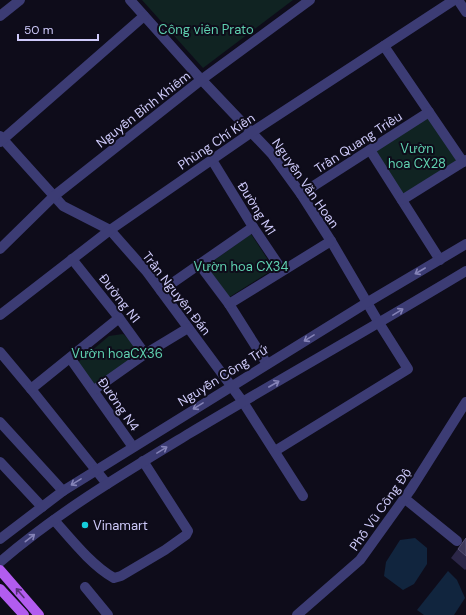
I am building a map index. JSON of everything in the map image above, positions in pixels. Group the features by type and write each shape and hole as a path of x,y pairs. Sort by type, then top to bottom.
{"main road":[{"path":"0,570 39,615"},
{"path":"0,589 24,615"}],"street":[{"path":"0,16 20,0"},
{"name":"Nguyễn Văn Hoan","path":"130,0 201,80 272,154 301,194 331,241 408,369 275,452"},
{"name":"Nguyễn Bỉnh Khiêm","path":"0,249 54,196 201,80 310,0"},
{"name":"Phùng Chí Kiên","path":"0,315 110,230 252,132 454,0"},
{"path":"458,0 466,12"},
{"path":"1,139 144,16"},
{"path":"384,46 464,161 402,200"},
{"name":"Trần Quang Triều","path":"301,194 429,112"},
{"name":"Trần Nguyên Đán","path":"1,139 63,206 110,230 147,272 243,402 303,496"},
{"path":"370,150 440,260"},
{"name":"Đường M1","path":"212,160 253,227 282,270"},
{"path":"161,291 253,227"},
{"path":"229,304 331,241"},
{"name":"Nguyễn Công Trứ","path":"0,538 62,491 231,385 466,244"},
{"name":"Đường N1","path":"72,259 119,318 145,354"},
{"path":"200,264 229,304 267,364"},
{"path":"0,562 54,520 107,484 466,271"},
{"path":"32,389 119,318"},
{"path":"94,390 145,354 188,328"},
{"path":"2,356 32,389 107,484"},
{"name":"Đường N4","path":"70,358 133,447"},
{"name":"Phố Vũ Công Độ","path":"297,615 360,560 404,498 466,402"},
{"path":"0,422 62,491"},
{"path":"54,520 106,574 114,578 121,576 165,550 186,535 188,531 144,461"},
{"path":"0,462 42,507"},
{"path":"404,498 457,541"},
{"path":"85,587 108,615"}],"green space":[{"name":"Công viên Prato","path":"142,0 293,0 203,68"},
{"name":"Vườn hoa CX28","path":"429,112 463,162 402,200 370,150"},
{"name":"Vườn hoa CX34","path":"251,234 274,269 228,298 208,272 209,264"},
{"name":"Vườn hoaCX36","path":"123,334 145,354 94,390 76,364 109,336"}],"water":[{"path":"415,538 427,548 427,564 414,584 403,590 384,576 386,562 400,540"},
{"path":"448,571 457,580 465,598 454,615 424,615 417,610"}],"building":[{"path":"466,538 466,556 458,549"}],"place":[{"name":"Vinamart","path":"85,525"}]}
